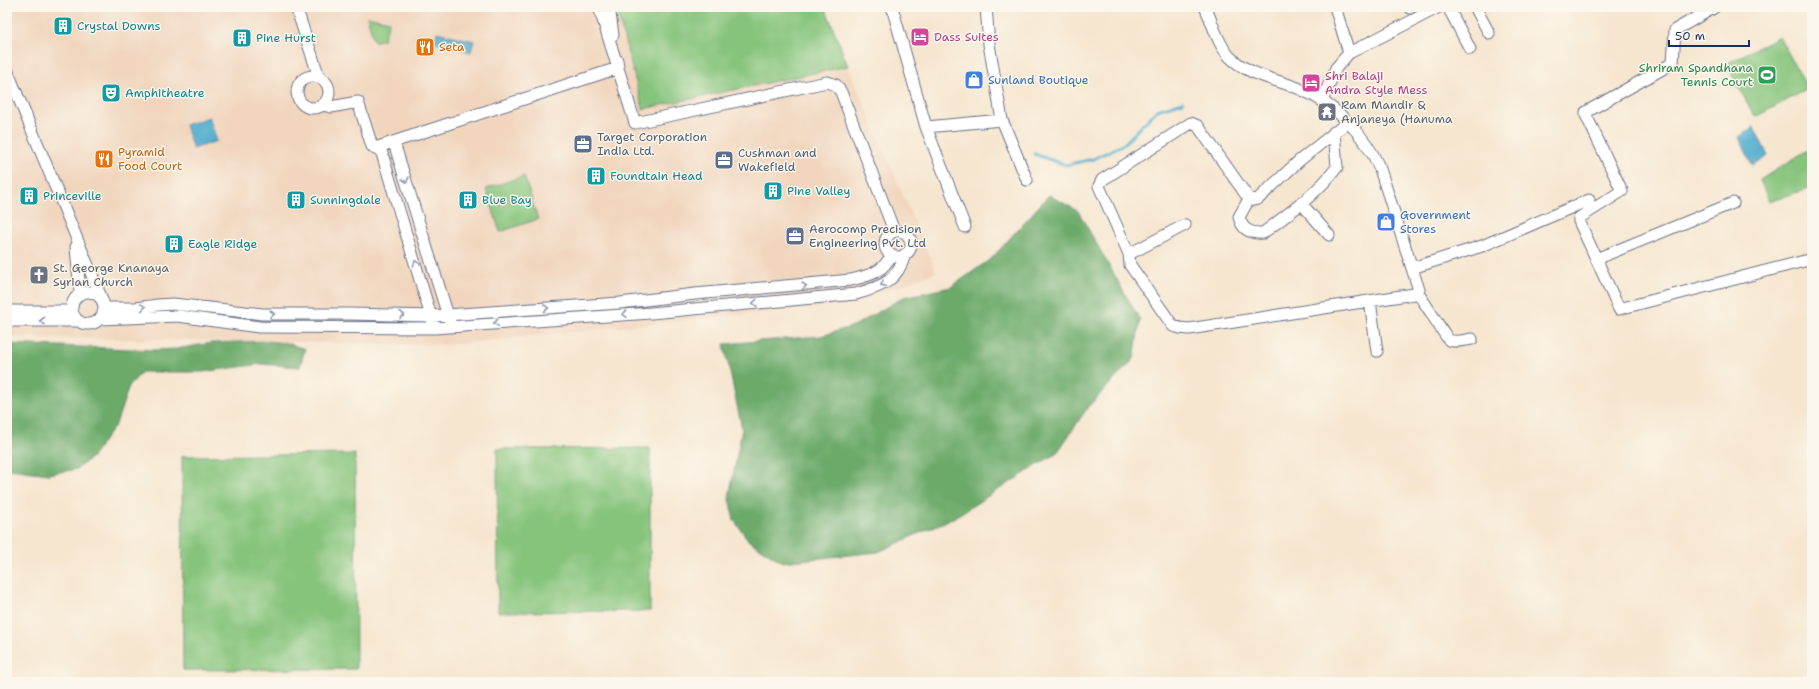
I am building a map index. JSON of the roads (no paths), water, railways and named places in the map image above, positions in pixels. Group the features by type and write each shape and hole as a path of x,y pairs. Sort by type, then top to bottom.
{"street":[{"path":"296,7 319,77"},
{"path":"601,7 635,124 827,82 832,83 841,92 894,231"},
{"path":"892,7 926,127 965,227"},
{"path":"986,7 989,44 1002,120 1026,180"},
{"path":"1205,7 1222,49 1230,57 1256,74 1300,90 1322,101 1348,122 1373,152 1419,287 1417,292"},
{"path":"1335,7 1349,53"},
{"path":"1322,101 1336,68 1349,53 1439,7"},
{"path":"1448,7 1470,50"},
{"path":"1475,7 1489,34"},
{"path":"1715,7 1676,30 1673,63 1586,112 1586,115 1622,192 1578,219 1619,309 1812,259"},
{"path":"323,105 330,107 358,102 372,146 375,148 618,68"},
{"path":"7,70 101,297 104,308 100,319"},
{"path":"312,76 319,77 328,87 329,93 327,100 323,105 316,108 303,106 299,101 297,94 297,88 300,82 312,76"},
{"path":"926,127 1002,120"},
{"path":"1348,122 1300,160 1258,199 1249,199 1198,126 1191,123 1102,180 1099,186 1129,254 1130,265 1173,326 1189,329 1370,301 1417,292"},
{"path":"1249,199 1240,217 1241,223 1247,230 1256,234 1263,233 1301,203 1331,175 1337,167 1334,132"},
{"path":"394,143 449,315 451,326"},
{"path":"380,147 432,316 434,328"},
{"path":"1412,268 1482,246 1589,200"},
{"path":"1301,203 1329,235"},
{"path":"1596,259 1733,203"},
{"path":"1129,254 1184,224"},
{"path":"7,311 75,316 89,324 100,319 178,316 259,327 434,328 651,312 856,294 874,289 889,282 898,273 905,254 910,248 908,236 902,232 894,231 887,236 885,240 885,248 891,255 898,257 905,254"},
{"path":"76,238 80,293"},
{"path":"104,308 135,308 173,304 263,314 449,315 620,303 695,294 851,280 869,276 877,271 884,266 891,255"},
{"path":"75,316 73,301 80,293 90,291 101,297"},
{"path":"1417,292 1429,307 1446,337 1451,341 1472,339"},
{"path":"1370,301 1377,351"},
{"path":"7,321 75,316"}],"water":[{"path":"437,32 474,41 471,52 435,43"},
{"path":"209,117 217,141 193,149 185,125"},
{"path":"1754,127 1768,156 1752,165 1739,137"}],"waterway":[{"path":"1034,154 1066,165 1093,159 1124,144 1157,110 1183,102"}],"place":[{"name":"Crystal Downs","path":"63,26"},
{"name":"Dass Suites","path":"920,37"},
{"name":"Pine Hurst","path":"242,38"},
{"name":"Seta","path":"425,47"},
{"name":"Shriram Spandhana Tennis Court","path":"1767,75"},
{"name":"Sunland Boutique","path":"974,80"},
{"name":"Shri Balaji Andra Style Mess","path":"1311,83"},
{"name":"Amphitheatre","path":"111,93"},
{"name":"Ram Mandir & Anjaneya (Hanuma","path":"1327,112"},
{"name":"Target Corporation India Ltd.","path":"583,144"},
{"name":"Pyramid Food Court","path":"104,159"},
{"name":"Cushman and Wakefield","path":"724,160"},
{"name":"Foundtain Head","path":"596,176"},
{"name":"Pine Valley","path":"773,191"},
{"name":"Princeville","path":"29,196"},
{"name":"Sunningdale","path":"296,200"},
{"name":"Blue Bay","path":"468,200"},
{"name":"Government Stores","path":"1386,222"},
{"name":"Aerocomp Precision Engineering Pvt. Ltd","path":"795,236"},
{"name":"Eagle Ridge","path":"174,244"},
{"name":"St. George Knanaya Syrian Church","path":"39,275"}]}
